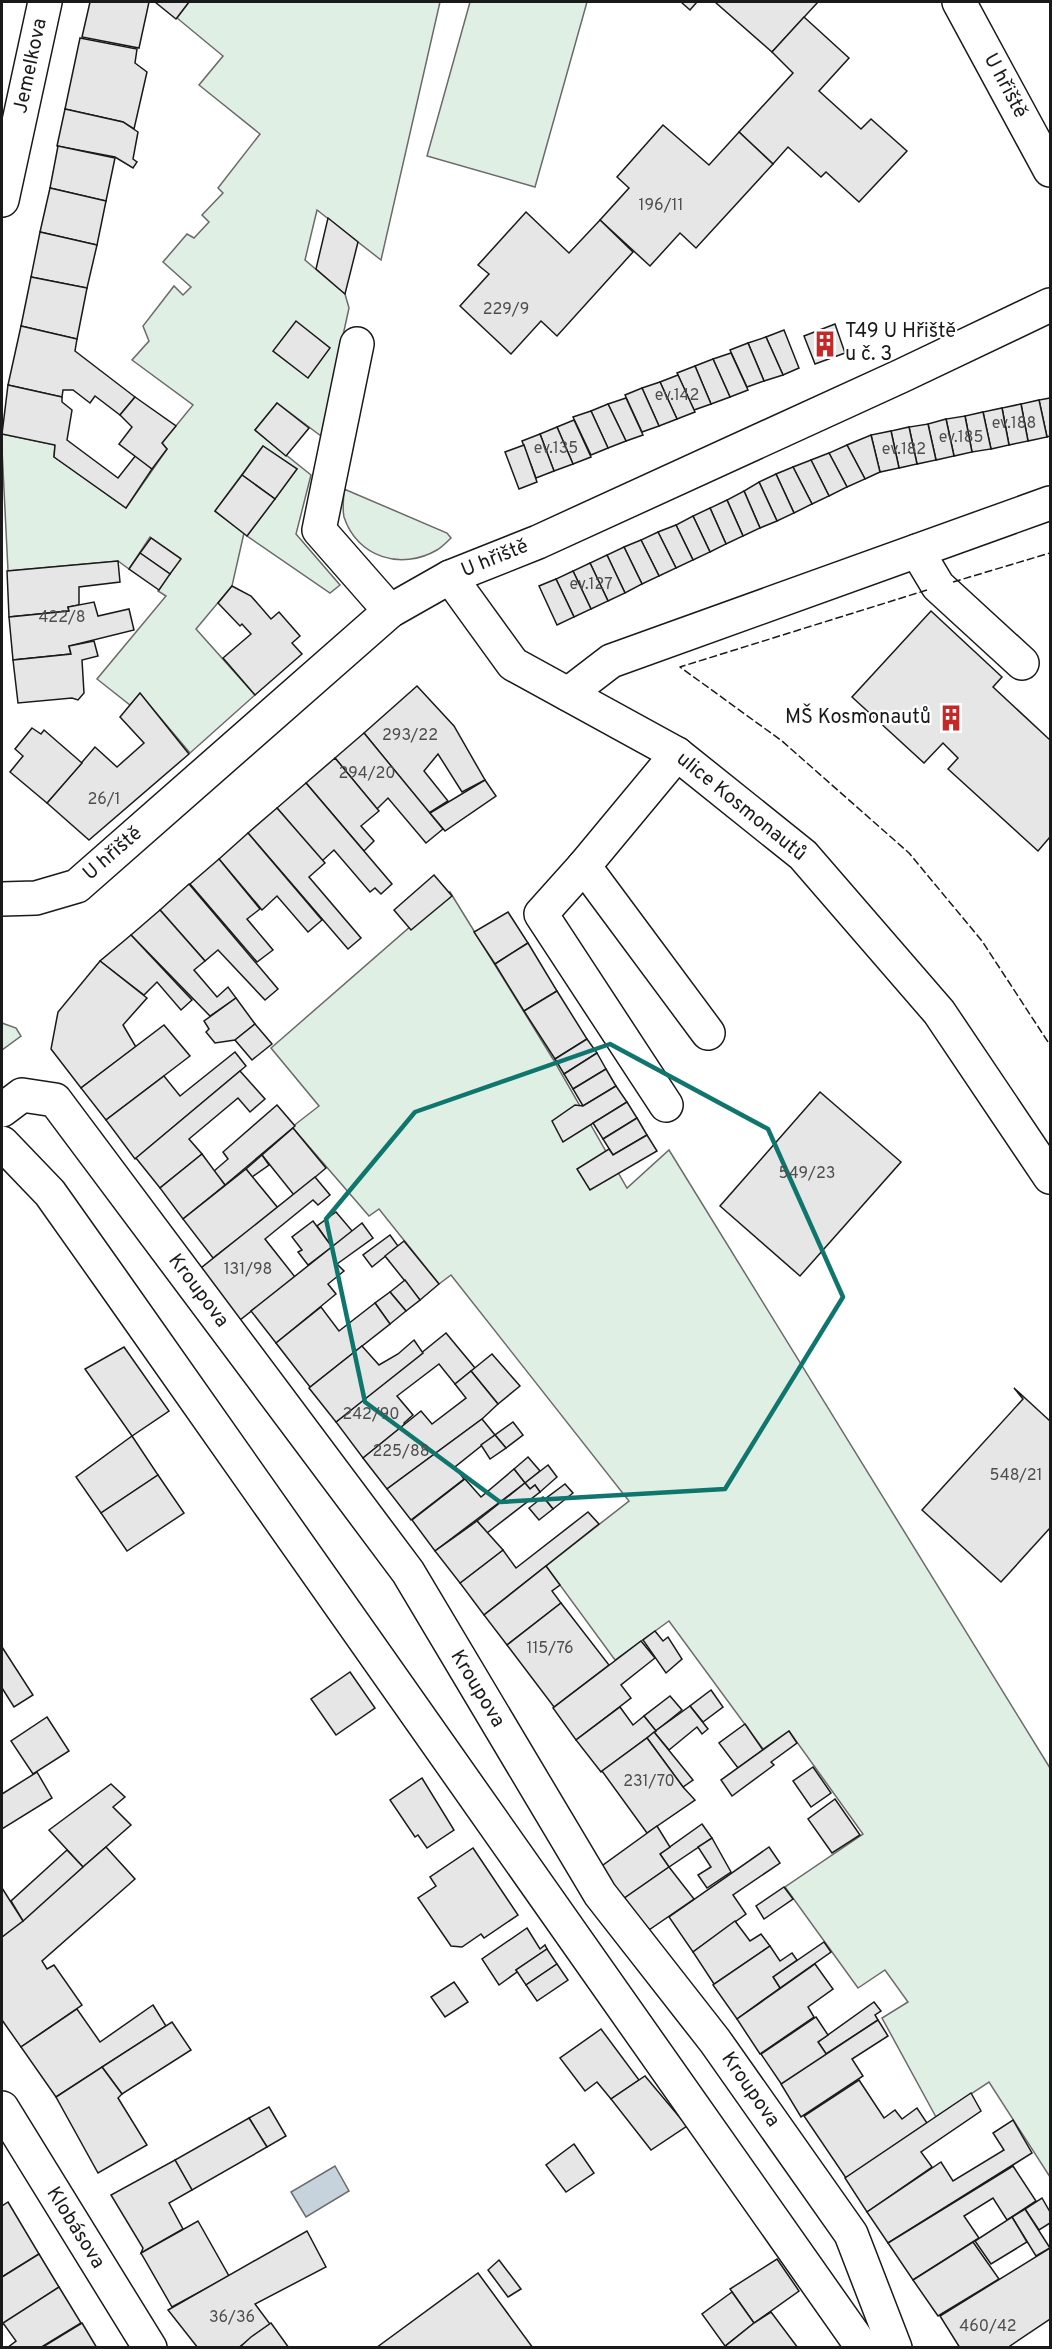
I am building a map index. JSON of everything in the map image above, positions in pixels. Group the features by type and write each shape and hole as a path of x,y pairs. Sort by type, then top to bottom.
{"street":[{"name":"Jemelkova","path":"2,200 45,2"},
{"name":"U hřiště","path":"959,2 1050,170"},
{"name":"U hřiště","path":"2,899 36,898 77,886 390,611 450,577 538,542 901,376 1050,305"},
{"path":"357,344 319,530 390,611"},
{"path":"568,694 611,660 1050,503"},
{"path":"917,551 939,586 1022,663"},
{"name":"ulice Kosmonautů","path":"450,577 513,664 677,754 803,855 939,1012 1050,1177"},
{"path":"666,1105 541,914 677,754"},
{"path":"584,866 708,1033"},
{"name":"Kroupova","path":"2,1110 22,1095 56,1100 408,1572 600,1894 715,2041 851,2234 895,2348"},
{"path":"2,1143 50,1194 113,1282 863,2348"},
{"name":"Klobásova","path":"2,2108 150,2348"}],"highlighted area":[{"path":"610,1044 768,1129 843,1297 725,1489 500,1502 365,1402 326,1219 415,1112"}],"green space":[{"path":"189,2 440,2 381,260 317,210 305,260 345,294 349,308 321,436 277,403 255,430 311,475 296,534 340,585 330,593 247,536 297,469 263,446 215,511 244,533 232,586 196,629 255,695 190,753 141,695 130,705 97,679 166,596 158,591 180,558 150,537 129,569 118,561 8,571 2,449 2,434 55,445 54,457 126,508 167,449 162,443 193,405 132,360 149,341 143,326 174,286 183,295 191,287 163,262 187,234 194,238 209,222 202,215 223,193 218,188 260,134 199,85 223,56 177,18"},
{"path":"470,2 587,2 535,187 427,156"},
{"path":"344,489 447,533 451,538 439,549 409,559 395,559 370,551 350,531 344,517"},
{"path":"450,892 553,1059 627,1188 669,1150 1050,1768 1050,2177 989,2082 936,2117 882,2018 908,2002 885,1970 858,1988 785,1887 863,1834 789,1731 763,1749 669,1621 615,1660 546,1566 629,1501 451,1275 439,1284 379,1209 369,1216 292,1127 319,1106 271,1048"},
{"path":"2,1023 16,1028 21,1036 2,1050"}],"shaded area":[{"path":"335,2166 349,2191 306,2217 291,2192"}],"building":[{"path":"90,2 149,2 139,48 82,37"},
{"path":"155,2 189,2 176,19"},
{"path":"681,2 697,2 690,10"},
{"path":"715,2 818,2 772,52"},
{"path":"804,17 849,58 819,91 861,129 871,119 907,151 859,202 826,172 821,177 788,147 773,164 739,132 793,73 772,52"},
{"path":"80,38 137,49 135,63 147,72 134,129 123,122 65,109"},
{"path":"65,109 123,122 138,132 133,159 137,162 133,168 115,157 57,146"},
{"path":"663,125 709,165 739,132 773,164 696,248 680,233 650,266 600,220 629,188 617,177"},
{"path":"58,146 115,158 106,201 50,188"},
{"path":"50,188 106,201 97,245 40,232"},
{"path":"526,212 569,253 600,220 633,252 557,336 541,321 511,354 460,306 489,274 478,265"},
{"path":"328,218 358,242 345,294 316,269"},
{"path":"40,232 97,245 87,288 31,277"},
{"path":"31,277 87,288 77,339 21,326"},
{"path":"296,321 330,348 308,378 273,351"},
{"name":"T49 U Hřiště u č. 3","path":"835,324 845,353 815,364 804,336"},
{"path":"21,326 77,339 75,351 135,397 120,415 95,396 90,403 73,390 63,390 62,397 8,385"},
{"path":"784,330 799,368 783,375 766,337"},
{"path":"766,337 783,375 764,381 748,343"},
{"path":"748,343 764,381 747,387 730,350"},
{"path":"731,353 748,390 730,397 713,359"},
{"path":"713,359 730,397 711,404 695,366"},
{"path":"695,366 711,404 694,410 677,373"},
{"path":"678,375 695,412 677,419 660,382"},
{"path":"660,382 677,419 659,426 642,388"},
{"path":"8,385 62,397 62,402 72,410 67,440 118,478 136,455 152,469 126,508 54,457 55,445 2,434"},
{"path":"642,388 659,426 642,432 625,395"},
{"path":"135,397 176,426 162,443 167,449 152,469 119,444 132,427 120,415"},
{"path":"626,398 643,435 626,441 608,404"},
{"path":"1050,398 1050,436 1047,437 1039,400"},
{"path":"1039,400 1047,437 1028,441 1021,404"},
{"path":"277,403 309,428 286,456 255,430"},
{"path":"608,404 626,441 608,448 591,411"},
{"path":"1021,404 1028,441 1009,445 1002,408"},
{"path":"1002,408 1009,445 991,449 983,412"},
{"path":"591,411 608,448 591,455 573,417"},
{"path":"983,412 991,449 972,452 965,416"},
{"path":"965,416 972,452 954,456 946,419"},
{"path":"946,419 954,456 936,460 928,424"},
{"path":"574,420 591,457 573,464 557,427"},
{"path":"928,424 936,460 917,464 909,427"},
{"path":"557,427 573,464 554,471 540,434"},
{"path":"909,427 917,464 899,468 891,431"},
{"path":"891,431 899,468 880,472 871,435"},
{"path":"540,434 554,471 536,478 522,441"},
{"path":"871,435 880,472 865,479 847,445"},
{"path":"524,445 537,482 519,489 505,452"},
{"path":"847,445 865,479 847,487 829,453"},
{"path":"263,446 297,469 275,499 242,475"},
{"path":"829,453 847,487 829,496 811,460"},
{"path":"811,460 829,496 812,504 793,467"},
{"path":"793,467 812,504 794,513 776,474"},
{"path":"776,474 794,513 777,521 759,482"},
{"path":"242,475 275,499 247,536 215,511"},
{"path":"759,482 777,521 760,528 744,491"},
{"path":"744,491 760,528 743,536 727,500"},
{"path":"727,500 743,536 726,544 710,508"},
{"path":"710,508 726,544 710,552 693,516"},
{"path":"693,516 710,552 693,560 676,525"},
{"path":"676,525 693,560 676,568 658,532"},
{"path":"658,532 676,568 659,576 641,540"},
{"path":"151,538 181,559 170,574 140,553"},
{"path":"641,540 659,576 642,584 624,547"},
{"path":"624,547 642,584 625,593 607,555"},
{"path":"140,553 170,574 159,590 129,569"},
{"path":"607,555 625,593 608,601 590,563"},
{"path":"118,561 120,582 79,587 79,605 68,607 69,611 9,617 7,571"},
{"path":"590,563 608,601 591,609 573,571"},
{"path":"573,571 591,609 574,617 556,579"},
{"path":"556,579 574,617 557,625 539,586"},
{"path":"232,586 251,596 271,619 279,612 300,636 292,643 302,654 255,695 223,658 251,634 218,603"},
{"path":"94,602 98,616 129,609 134,630 69,646 71,654 13,660 9,617 69,611 68,607"},
{"name":"MŠ Kosmonautů","path":"931,611 1002,677 993,687 1050,740 1050,837 1038,851 948,769 958,758 943,743 924,763 852,697"},
{"path":"94,641 98,656 82,660 84,693 78,700 72,698 18,703 13,660 71,654 69,646"},
{"path":"417,686 454,726 485,780 462,792 438,754 424,771 448,801 429,813 364,733"},
{"path":"140,693 189,754 89,840 47,803 95,747 117,767 144,743 120,717"},
{"path":"32,728 41,734 44,730 82,763 47,803 10,772 23,756 15,749"},
{"path":"364,733 443,829 426,843 388,798 377,809 335,758"},
{"path":"335,758 379,811 361,826 374,841 364,851 306,783"},
{"path":"485,780 496,796 445,831 430,813"},
{"path":"306,783 392,884 381,894 375,888 370,892 334,850 322,861 277,808"},
{"path":"277,808 325,863 309,877 361,938 348,949 248,833"},
{"path":"248,833 322,920 308,932 277,896 262,910 219,859"},
{"path":"219,859 260,909 247,919 273,950 257,962 190,884"},
{"path":"434,875 452,896 411,930 394,910"},
{"path":"189,884 278,989 265,1000 218,950 205,961 160,910"},
{"path":"160,910 205,961 194,970 217,997 228,987 236,998 210,1016 131,935"},
{"path":"508,912 528,943 495,964 474,932"},
{"path":"131,935 192,1000 181,1010 157,982 144,995 100,961"},
{"path":"528,943 557,991 524,1011 495,964"},
{"path":"100,961 147,998 123,1025 136,1047 81,1088 51,1049 58,1012"},
{"path":"557,991 587,1039 555,1059 524,1011"},
{"path":"236,998 255,1024 235,1040 215,1043 206,1032 209,1029 204,1021"},
{"path":"255,1024 272,1044 252,1060 235,1040"},
{"path":"164,1025 190,1056 106,1120 81,1088"},
{"path":"587,1039 597,1053 564,1074 555,1059"},
{"path":"235,1052 246,1066 135,1159 106,1120 164,1076 180,1096"},
{"path":"597,1053 606,1069 573,1089 564,1074"},
{"path":"606,1069 616,1086 583,1106 573,1089"},
{"path":"240,1071 265,1099 250,1112 238,1098 189,1139 202,1154 160,1188 136,1158"},
{"path":"616,1086 627,1102 563,1142 552,1121 575,1105 583,1106"},
{"path":"820,1092 901,1162 800,1276 720,1206"},
{"path":"627,1102 637,1118 603,1139 593,1123"},
{"path":"277,1105 295,1126 225,1185 214,1171 228,1159 223,1152"},
{"path":"637,1118 647,1135 613,1155 603,1139"},
{"path":"293,1128 326,1168 294,1195 262,1155"},
{"path":"647,1135 657,1151 590,1190 577,1169 609,1149 613,1155"},
{"path":"202,1154 225,1185 183,1219 160,1188"},
{"path":"262,1155 269,1165 252,1177 246,1169"},
{"path":"246,1169 278,1208 213,1258 183,1219"},
{"path":"315,1177 330,1195 318,1205 313,1200 265,1239 295,1277 240,1320 201,1268"},
{"path":"336,1212 353,1232 332,1247 317,1226"},
{"path":"313,1221 332,1247 308,1265 298,1252 302,1250 292,1237"},
{"path":"362,1223 373,1238 337,1264 344,1271 328,1284 336,1294 276,1343 251,1311"},
{"path":"390,1235 398,1246 372,1267 363,1255"},
{"path":"404,1241 439,1284 420,1300 385,1256"},
{"path":"405,1280 420,1300 406,1311 390,1292"},
{"path":"390,1292 406,1311 390,1324 375,1303"},
{"path":"375,1303 390,1324 310,1387 276,1343 321,1307 339,1331"},
{"path":"446,1333 475,1368 455,1384 439,1364 397,1396 413,1415 363,1458 336,1422"},
{"path":"414,1340 423,1353 336,1422 309,1388 362,1346 379,1365 398,1354"},
{"path":"124,1347 169,1411 132,1436 85,1369"},
{"path":"492,1354 520,1386 498,1404 471,1371"},
{"path":"471,1371 498,1404 482,1419 387,1489 363,1458 421,1411 432,1424 466,1398 455,1384"},
{"path":"1014,1388 1050,1421 1050,1528 1001,1582 922,1510 1023,1399"},
{"path":"482,1419 495,1435 455,1467 464,1479 411,1520 387,1489"},
{"path":"513,1422 523,1435 506,1448 495,1435"},
{"path":"495,1435 506,1448 490,1459 481,1445"},
{"path":"132,1436 158,1475 101,1513 76,1477"},
{"path":"528,1457 540,1471 525,1483 514,1469"},
{"path":"548,1465 557,1477 540,1492 535,1485 530,1489 525,1483"},
{"path":"514,1469 525,1483 435,1551 412,1520 465,1479 481,1497"},
{"path":"158,1475 184,1513 127,1551 101,1513"},
{"path":"525,1483 530,1489 535,1485 540,1492 487,1533 477,1521"},
{"path":"565,1484 573,1493 553,1509 545,1499"},
{"path":"543,1497 553,1509 539,1520 529,1508"},
{"path":"588,1512 599,1524 484,1615 460,1583 503,1550 516,1568"},
{"path":"477,1521 503,1550 460,1583 435,1551"},
{"path":"546,1566 560,1585 552,1591 561,1603 507,1645 484,1615"},
{"path":"561,1603 609,1665 554,1707 507,1645"},
{"path":"655,1631 663,1641 668,1637 682,1659 666,1673 643,1640"},
{"path":"641,1641 655,1658 621,1685 631,1698 576,1740 553,1708"},
{"path":"2,1647 33,1695 14,1707 2,1688"},
{"path":"350,1672 375,1708 336,1735 311,1699"},
{"path":"711,1690 723,1707 703,1722 690,1706"},
{"path":"670,1696 682,1710 656,1731 644,1716"},
{"path":"690,1706 708,1729 702,1734 697,1727 669,1750 654,1732"},
{"path":"620,1707 633,1725 644,1716 656,1731 601,1772 576,1740"},
{"path":"47,1717 69,1751 33,1774 11,1741"},
{"path":"745,1724 763,1750 738,1768 719,1743"},
{"path":"789,1731 797,1743 771,1762 774,1765 732,1796 721,1780"},
{"path":"654,1732 693,1780 683,1787 647,1738"},
{"path":"647,1738 695,1800 647,1833 602,1771"},
{"path":"813,1767 831,1793 811,1807 793,1781"},
{"path":"37,1772 52,1798 2,1829 2,1794"},
{"path":"422,1778 454,1830 427,1848 418,1835 415,1837 390,1800"},
{"path":"111,1784 125,1797 113,1807 131,1825 83,1867 49,1830"},
{"path":"835,1799 860,1835 832,1853 808,1819"},
{"path":"702,1824 712,1838 669,1867 660,1854"},
{"path":"657,1826 670,1847 660,1854 669,1867 622,1900 599,1868"},
{"path":"712,1838 731,1872 707,1888 698,1875 711,1867 698,1847"},
{"path":"106,1847 135,1879 42,1961 47,1969 54,1965 82,2005 21,2047 2,2020 2,1937"},
{"path":"769,1847 780,1863 733,1895 746,1914 693,1952 669,1917"},
{"path":"473,1848 518,1915 484,1938 481,1934 462,1947 451,1946 418,1898 436,1886 430,1877"},
{"path":"67,1850 83,1867 23,1921 11,1901"},
{"path":"669,1867 694,1899 646,1932 623,1899"},
{"path":"784,1887 793,1899 764,1919 756,1906"},
{"path":"2,1888 23,1921 2,1937"},
{"path":"735,1921 750,1941 761,1934 770,1946 714,1984 693,1952"},
{"path":"527,1928 540,1949 545,1945 547,1949 499,1985 482,1959"},
{"path":"824,1942 831,1952 780,1988 773,1977"},
{"path":"770,1946 780,1961 792,1953 797,1960 773,1977 780,1988 737,2019 713,1985"},
{"path":"547,1949 557,1964 526,1985 516,1970"},
{"path":"557,1964 568,1980 537,2001 526,1985"},
{"path":"815,1964 833,1989 808,2007 814,2017 760,2054 737,2019"},
{"path":"454,1982 468,2002 445,2017 431,1997"},
{"path":"874,2002 881,2011 875,2015 878,2020 826,2054 818,2042"},
{"path":"153,2005 166,2026 56,2097 21,2047 77,2009 100,2042"},
{"path":"816,2017 828,2035 818,2042 827,2055 782,2085 761,2054"},
{"path":"878,2020 888,2036 852,2059 863,2076 801,2117 781,2084"},
{"path":"172,2022 191,2050 122,2094 102,2067"},
{"path":"601,2029 639,2080 611,2099 597,2082 585,2091 560,2058"},
{"path":"102,2067 122,2094 118,2098 147,2145 98,2173 56,2097"},
{"path":"645,2076 687,2126 651,2150 611,2099"},
{"path":"859,2080 884,2118 895,2110 902,2119 917,2108 927,2123 846,2178 804,2116"},
{"path":"971,2093 981,2111 921,2152 932,2167 867,2212 845,2178"},
{"path":"269,2107 286,2136 267,2147 249,2118"},
{"path":"249,2118 267,2147 192,2190 175,2160"},
{"path":"1013,2120 1032,2153 888,2243 867,2212 941,2162 953,2181 1004,2150 993,2133"},
{"path":"574,2144 594,2173 566,2192 546,2165"},
{"path":"175,2160 192,2190 169,2203 183,2229 141,2253 143,2248 111,2195"},
{"path":"1013,2166 1036,2201 1007,2220 993,2198 964,2216 979,2238 913,2280 888,2243"},
{"path":"1042,2198 1050,2212 1050,2223 1039,2230 1025,2209"},
{"path":"8,2202 39,2254 2,2277 2,2206"},
{"path":"1025,2209 1050,2248 1036,2256 1012,2217"},
{"path":"1012,2217 1027,2242 991,2264 975,2241"},
{"path":"198,2221 229,2276 172,2307 141,2253"},
{"path":"307,2231 326,2267 255,2304 270,2324 238,2348 198,2348 168,2310"},
{"path":"973,2242 999,2279 938,2316 913,2280"},
{"path":"1050,2248 1050,2319 1007,2348 960,2348 940,2316"},
{"path":"39,2254 59,2287 2,2325 2,2277"},
{"path":"777,2259 799,2291 754,2323 730,2289"},
{"path":"499,2260 521,2289 508,2297 488,2270"},
{"path":"478,2273 533,2348 376,2348"},
{"path":"59,2287 81,2323 40,2348 7,2348 16,2341 3,2323"},
{"path":"732,2292 754,2323 725,2346 702,2314"},
{"path":"771,2312 798,2348 723,2348 754,2323"},
{"path":"82,2323 97,2348 41,2348"},
{"path":"271,2323 289,2348 239,2348 251,2337"}],"fence":[{"path":"953,582 1050,553"},
{"path":"927,590 680,667 782,741 909,853 982,941 1050,1045"}],"place":[{"name":"T49 U Hřiště u č. 3","path":"825,344"},
{"name":"MŠ Kosmonautů","path":"951,718"}]}
